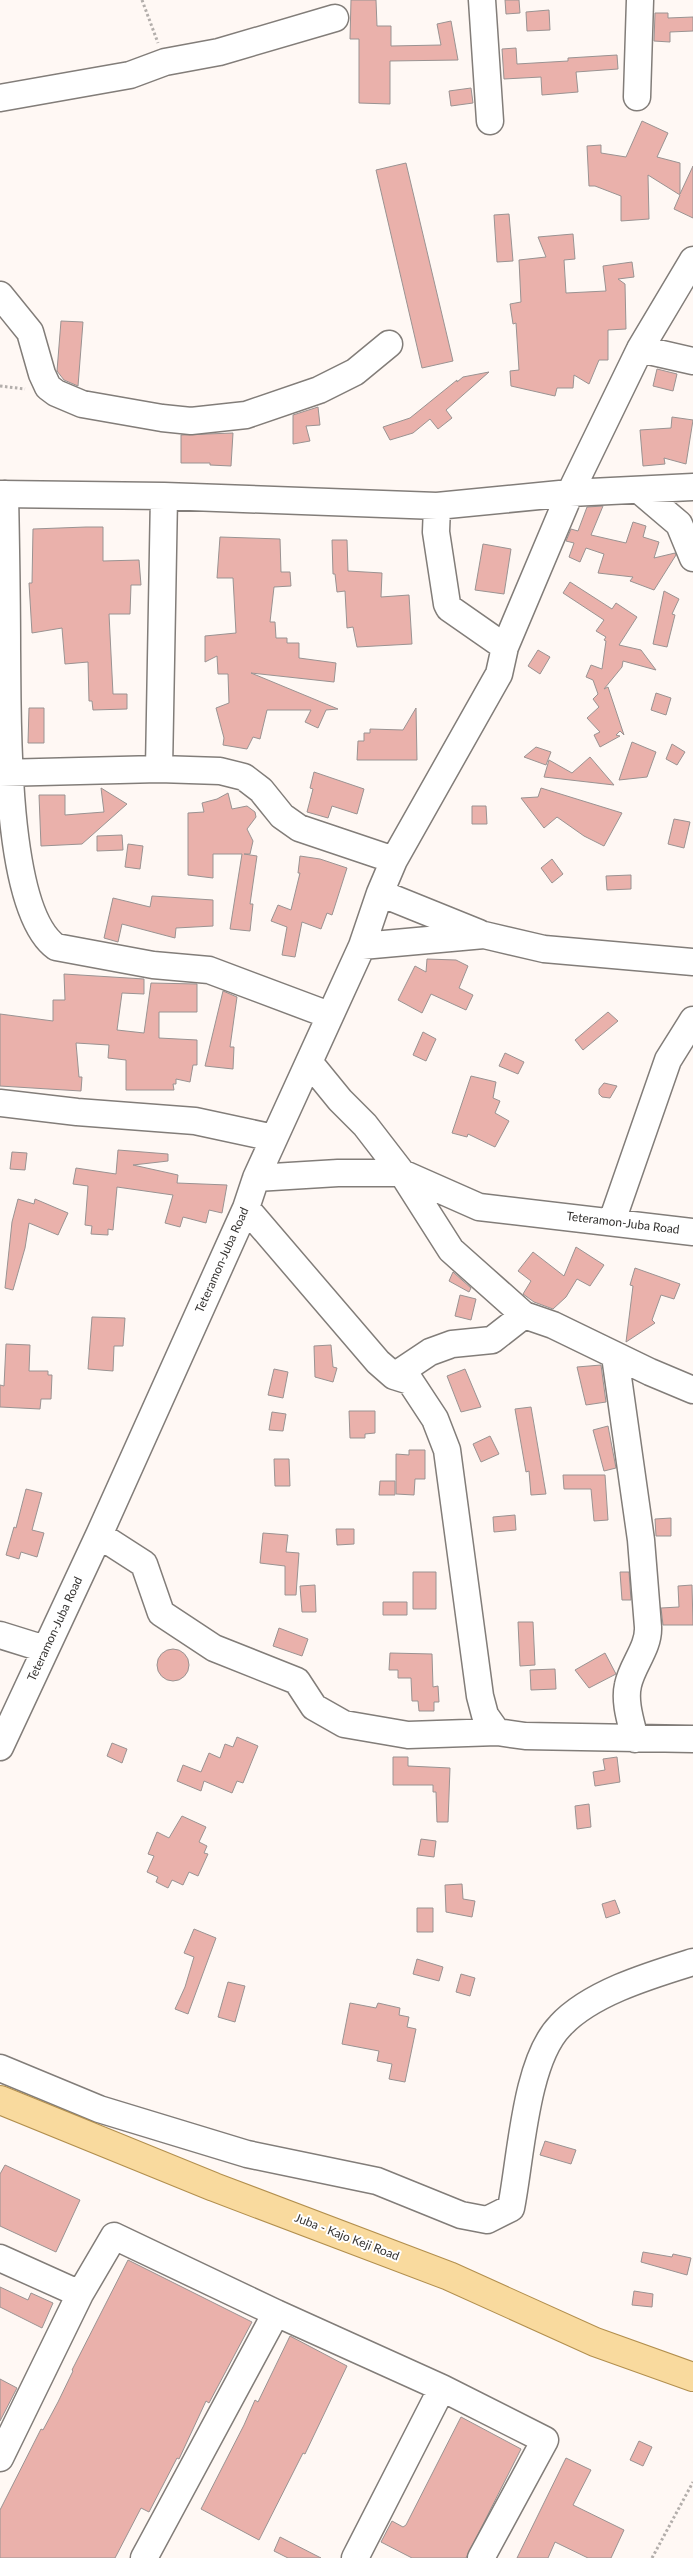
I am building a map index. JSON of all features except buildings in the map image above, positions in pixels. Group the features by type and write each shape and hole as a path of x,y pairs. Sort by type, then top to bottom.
{"main road":[{"name":"Juba - Kajo Keji Road","path":"0,2100 214,2187 449,2276 596,2342 693,2377"}],"street":[{"path":"482,0 490,121"},
{"path":"637,97 640,0"},
{"path":"0,98 130,75 164,62 219,52 335,18"},
{"path":"256,1178 362,946 380,893 394,860 499,674 505,647 570,493 640,349 693,260"},
{"path":"0,295 30,332 42,374 48,387 56,394 82,404 162,418 191,421 246,415 326,387 355,372 389,344"},
{"path":"640,349 693,361"},
{"path":"329,1016 208,970 152,965 56,947 46,940 38,924 22,877 4,773 3,494 164,496 437,506 570,493 693,487"},
{"path":"639,490 679,524 693,558"},
{"path":"159,769 164,496"},
{"path":"437,506 436,532 446,604 505,647"},
{"path":"4,773 159,769 220,771 244,777 261,790 282,816 299,828 394,860"},
{"path":"380,893 484,935 544,949 693,962"},
{"path":"362,946 484,935"},
{"path":"612,1221 668,1060 693,1020"},
{"path":"308,1062 340,1100 366,1125 402,1173 451,1250 524,1315 562,1329 615,1356 693,1390"},
{"path":"0,1103 77,1112 196,1121 274,1138"},
{"name":"Teteramon-Juba Road","path":"0,1747 99,1535 246,1208 256,1178 338,1173 402,1173 479,1207 612,1221 693,1232"},
{"path":"246,1208 394,1376 410,1381 435,1419 446,1450 480,1696 485,1715 497,1732"},
{"path":"394,1376 430,1352 452,1344 492,1340 524,1315"},
{"path":"615,1356 642,1540 649,1636 628,1684 626,1699 635,1739"},
{"path":"99,1535 144,1564 161,1613 214,1648 297,1681 314,1707 344,1724 408,1735 497,1732 525,1736 693,1739"},
{"path":"0,1636 45,1649"},
{"path":"0,2068 99,2109 247,2154 377,2181 461,2215 487,2220 511,2208 519,2164 525,2110 545,2046 559,2026 576,2012 615,1991 693,1962"},
{"path":"0,2458 80,2294 114,2236 276,2313 442,2388 544,2440 482,2558"},
{"path":"0,2258 80,2294"},
{"path":"144,2558 276,2313"},
{"path":"354,2558 442,2388"}],"path":[{"path":"142,0 164,62"},
{"path":"652,2558 693,2482"}]}
